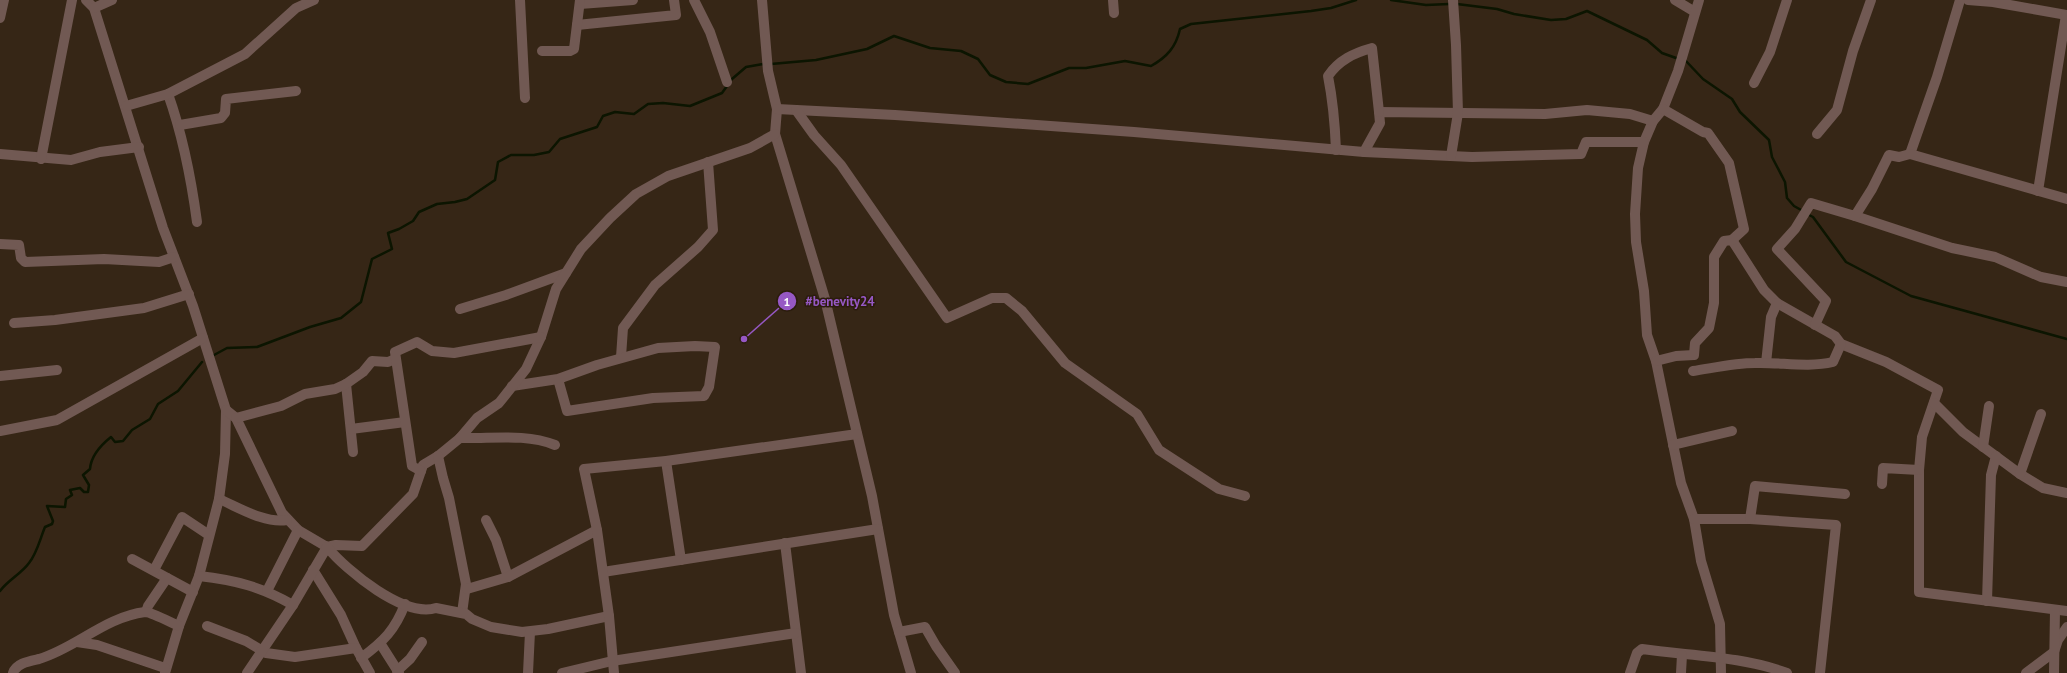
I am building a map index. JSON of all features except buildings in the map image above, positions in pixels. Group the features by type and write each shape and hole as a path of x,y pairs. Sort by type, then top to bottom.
{"street":[{"path":"0,18 4,0"},
{"path":"41,159 72,0"},
{"path":"77,642 97,645 165,670 179,626 199,576 219,499 225,454 226,410 189,294 163,228 139,147 94,8 86,0"},
{"path":"94,8 112,0"},
{"path":"126,106 168,94 245,54 296,8 314,0"},
{"path":"520,0 525,98"},
{"path":"542,51 570,51 574,49 580,2 633,0"},
{"path":"577,25 676,14 674,0"},
{"path":"694,0 710,32 727,82"},
{"path":"762,0 768,71 777,109 775,134 820,278 857,434 899,632 909,671"},
{"path":"1113,0 1114,13"},
{"path":"1451,156 1458,113 1453,0"},
{"path":"1675,0 1695,12"},
{"path":"1699,0 1680,65 1663,109 1653,121 1644,142 1638,168 1635,221 1636,242 1644,291 1647,336 1656,361 1681,483 1694,519 1701,561 1720,624 1721,673"},
{"path":"1754,83 1770,52 1787,0"},
{"path":"1817,134 1837,110 1853,51 1871,0"},
{"path":"1910,154 1937,77 1960,0"},
{"path":"1968,0 1993,2 2066,15 2038,191"},
{"path":"1336,150 1335,121 1331,108 1333,101 1328,76 1332,70 1352,53 1372,48 1380,123 1364,152"},
{"path":"180,125 221,118 225,113 226,99 296,91"},
{"path":"168,94 180,125 192,178 196,222"},
{"path":"777,109 1126,132 1364,152 1451,156 1582,154 1586,142 1644,142"},
{"path":"1656,361 1676,356 1694,355 1695,343 1709,328 1714,303 1714,257 1724,241 1732,240 1744,229 1729,163 1708,133 1703,132 1663,109"},
{"path":"796,110 814,136 841,165 947,318 992,298 1006,298 1022,311 1065,363 1137,414 1159,450 1218,489 1245,496"},
{"path":"1380,112 1545,114 1587,110 1630,114 1653,121"},
{"path":"247,673 293,605 327,547 336,545 362,546 413,494 423,465 438,456 460,438 477,418 499,403 526,369 541,337 556,288 581,250 610,218 636,194 668,176 750,148 775,134"},
{"path":"0,154 41,159 71,160 100,152 139,147"},
{"path":"1855,216 1872,189 1889,155 1899,157 1910,154 2067,199"},
{"path":"621,357 623,328 655,285 698,247 713,230 708,162"},
{"path":"1815,325 1826,301 1778,249 1795,229 1811,203 1952,248 1995,257 2041,277 2067,282"},
{"path":"1732,240 1761,285 1777,303 1836,336 1841,344 1886,362 1938,390 1922,437 1920,470 1919,592 2067,611"},
{"path":"0,244 19,245 21,258 25,262 104,259 159,262 174,257"},
{"path":"460,309 506,295 566,273"},
{"path":"14,323 55,320 144,308 189,294"},
{"path":"1766,363 1771,317 1777,303"},
{"path":"421,471 412,466 395,352 417,342 432,351 454,353 541,337"},
{"path":"0,432 57,420 203,338"},
{"path":"1693,371 1753,363 1805,366 1833,362 1841,344"},
{"path":"512,386 558,379 621,357 658,348 695,346 715,347 709,387 704,396 653,398 568,411 558,379"},
{"path":"236,418 281,406 305,394 335,389 346,384 363,372 372,361 388,362 395,359"},
{"path":"0,376 57,370"},
{"path":"346,384 354,452"},
{"path":"1934,402 1963,432 2020,474 2043,488 2067,493"},
{"path":"1983,447 1989,406"},
{"path":"226,410 236,418 277,504 287,520 298,530 327,547 340,563 364,582 377,590 406,604 420,608 436,608 462,613 491,626 530,632 609,616"},
{"path":"2020,474 2041,414"},
{"path":"351,429 405,422"},
{"path":"1673,445 1732,431"},
{"path":"614,673 609,616 597,530 584,469 666,461 857,434"},
{"path":"460,438 523,438 542,440 555,445"},
{"path":"438,456 462,555 467,589 462,613"},
{"path":"1988,601 1991,475 1996,456"},
{"path":"666,461 681,560"},
{"path":"1882,484 1883,468 1920,470"},
{"path":"1750,519 1755,486 1845,494"},
{"path":"219,499 264,517 281,521 287,520"},
{"path":"154,570 182,517 209,535"},
{"path":"1694,519 1750,519 1836,526 1820,673"},
{"path":"486,520 496,540 508,576"},
{"path":"603,572 878,528"},
{"path":"267,591 298,530"},
{"path":"467,589 508,576 597,530"},
{"path":"785,543 801,673"},
{"path":"132,559 193,592"},
{"path":"313,570 342,615 366,672"},
{"path":"199,576 241,583 267,591 293,605"},
{"path":"146,612 148,606 167,578"},
{"path":"361,658 380,644 396,625 406,604"},
{"path":"2054,673 2055,610"},
{"path":"13,673 14,670 22,664 51,655 115,620 146,612 179,626"},
{"path":"207,626 246,642 261,651 290,657 356,648"},
{"path":"899,632 925,626 936,646 956,673"},
{"path":"2026,673 2054,652 2058,640 2067,627"},
{"path":"528,673 530,632"},
{"path":"565,673 612,661 796,633"},
{"path":"380,644 398,672 410,659 422,642"},
{"path":"1630,673 1635,656 1642,649 1682,655 1721,658 1774,668 1787,673"},
{"path":"1681,673 1682,655"}],"waterway":[{"path":"771,64 816,60 867,49 894,36 930,48 961,51 978,59 990,75 1006,82 1028,84 1069,68 1086,68 1125,61 1151,66 1162,59 1170,51 1176,41 1180,29 1191,24 1311,11 1331,8 1356,0"},
{"path":"1391,0 1426,5 1449,4"},
{"path":"1457,4 1497,9 1514,14 1551,20 1566,19 1587,11 1647,40 1662,53 1676,58"},
{"path":"1685,60 1703,79 1732,99 1740,112 1769,140 1772,157 1785,182 1787,198 1794,206 1803,211"},
{"path":"214,355 227,348 257,347 310,327 341,318 361,302 372,259 392,249 388,233 413,221 419,212 437,204 467,199 495,180 498,162 511,155 534,155 549,152 560,139 597,127 603,116 615,112 634,114 648,104 663,103 690,106 722,93 732,79 746,67 763,64"},
{"path":"1807,214 1813,217 1846,262 1911,296 2067,339"},
{"path":"0,591 29,563 45,527 52,524 53,521 47,506 65,507 66,499 72,495 70,490 80,488 84,492 88,492 89,485 83,475 90,469 92,459 100,447 111,437 115,442 123,441 132,430 150,419 158,404 178,391 202,362"}],"place":[{"name":"#benevity24","path":"744,339"}]}
